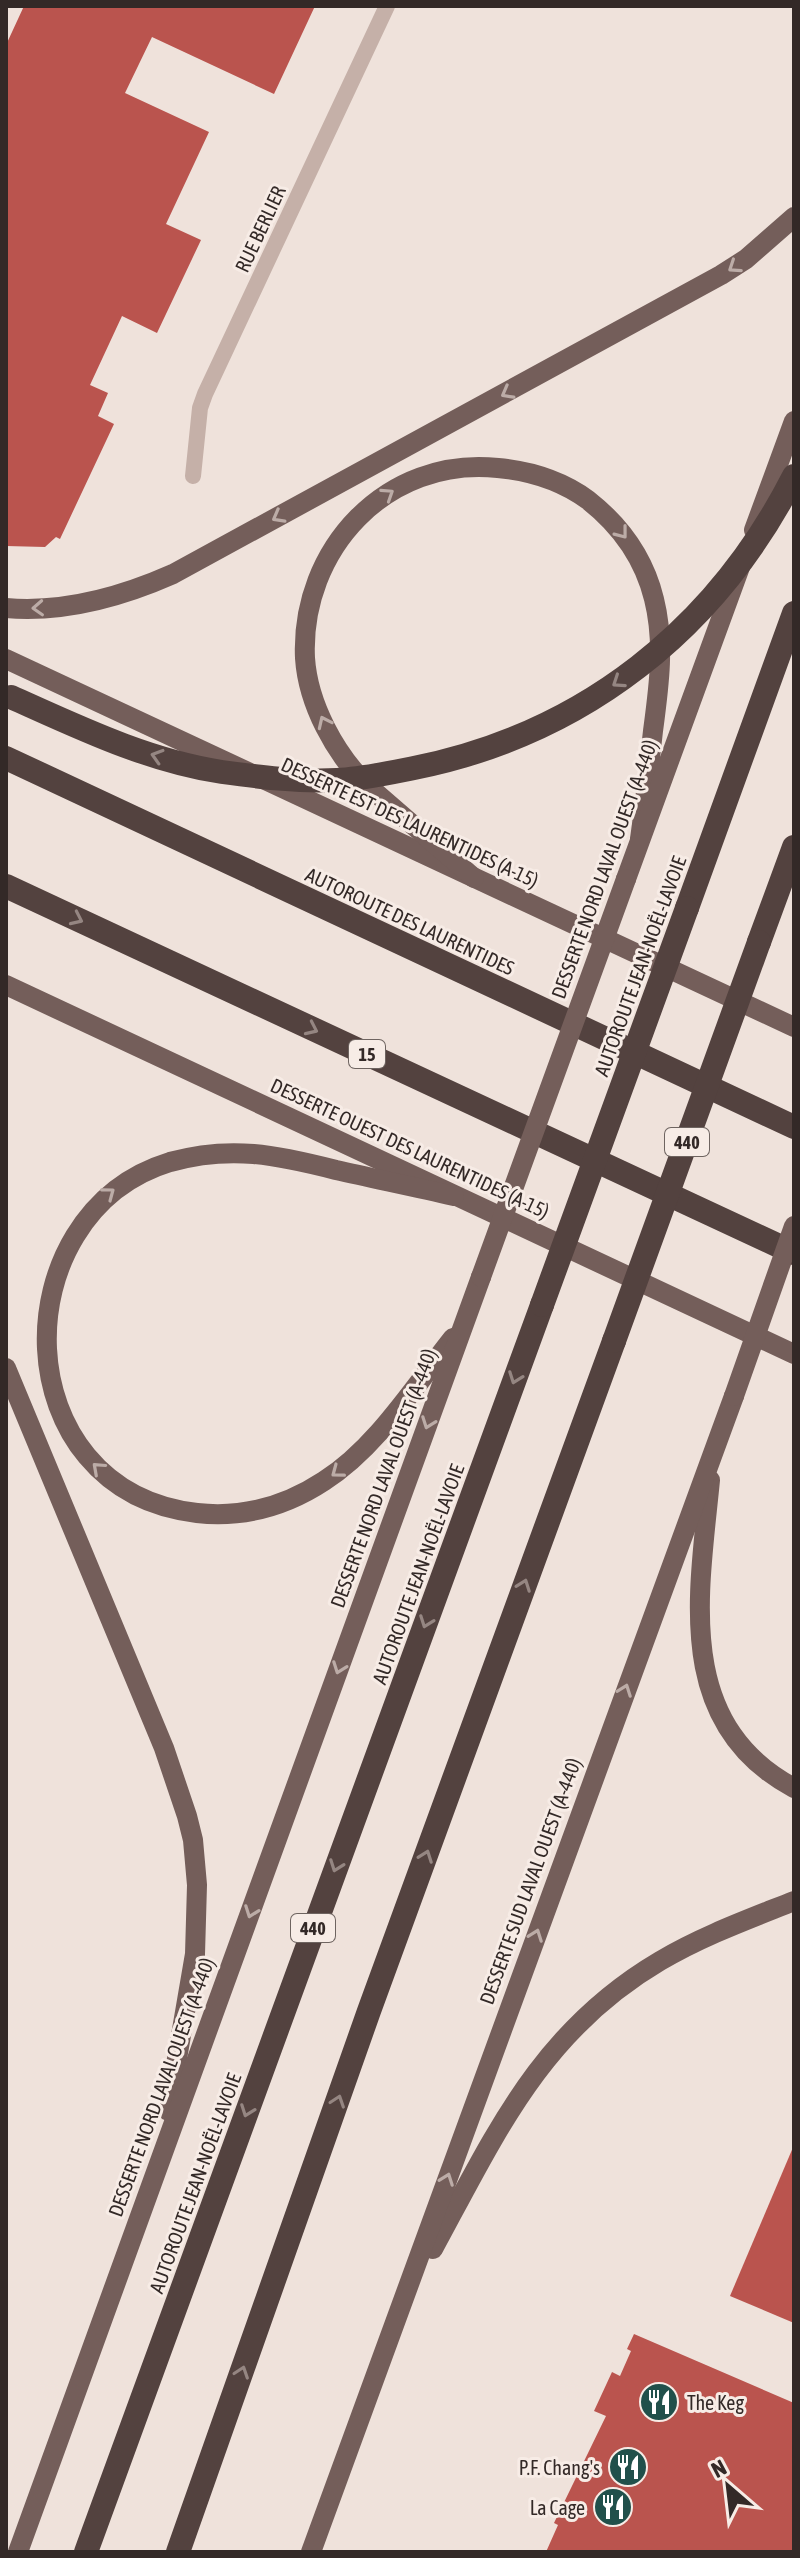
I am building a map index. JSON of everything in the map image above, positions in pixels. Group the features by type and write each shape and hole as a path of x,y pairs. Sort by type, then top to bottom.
{"highway":[{"path":"8,696 115,742 219,772 338,780 444,762 487,749 558,719 648,661 681,631 727,581 754,546 794,476"},
{"name":"AUTOROUTE JEAN-NOËL-LAVOIE","path":"86,2552 794,613"},
{"name":"AUTOROUTE DES LAURENTIDES","path":"6,758 794,1127"},
{"name":"440","path":"178,2552 369,2011 794,847"},
{"name":"15","path":"6,886 794,1253"},
{"path":"741,1101 794,1116"}],"main road":[{"path":"6,608 48,608 97,600 173,574 721,275 746,259 794,217"},
{"name":"DESSERTE NORD LAVAL OUEST (A-440)","path":"18,2552 794,421"},
{"path":"474,878 368,786 353,769 322,719 306,668 306,635 312,595 337,542 356,519 378,500 400,486 440,471 492,467 557,482 580,494 612,520 641,562 657,612 661,656 640,839"},
{"name":"DESSERTE EST DES LAURENTIDES (A-15)","path":"6,659 794,1027"},
{"name":"DESSERTE OUEST DES LAURENTIDES (A-15)","path":"6,985 794,1354"},
{"path":"454,1196 266,1154 209,1155 155,1167 126,1181 100,1199 71,1230 60,1248 51,1266 41,1305 40,1359 48,1394 62,1424 81,1451 103,1473 134,1494 167,1507 221,1514 258,1510 292,1499 342,1468 384,1427 464,1324"},
{"name":"DESSERTE SUD LAVAL OUEST (A-440)","path":"311,2552 794,1226"},
{"path":"6,1368 164,1748 193,1840 197,1932 161,2158"},
{"path":"713,1454 699,1600 703,1665 716,1706 738,1743 769,1772 794,1788"},
{"path":"402,2305 513,2103 573,2028 613,1993 659,1961 705,1937 794,1901"}],"street":[{"name":"RUE BERLIER","path":"193,476 200,408 205,394 387,6"}],"building":[{"path":"24,6 315,6 274,94 152,37 125,93 209,132 166,224 201,240 157,333 122,316 90,385 108,393 98,416 114,424 60,539 56,537 45,547 6,546 6,45"},
{"path":"794,2145 794,2323 730,2296"},
{"path":"634,2334 794,2403 794,2552 546,2552 558,2525 554,2523 606,2416 594,2411 612,2372 620,2376 631,2351 627,2349"}],"place":[{"name":"The Keg","path":"659,2402"},
{"name":"P.F. Chang's","path":"628,2467"},
{"name":"La Cage","path":"613,2507"}]}
